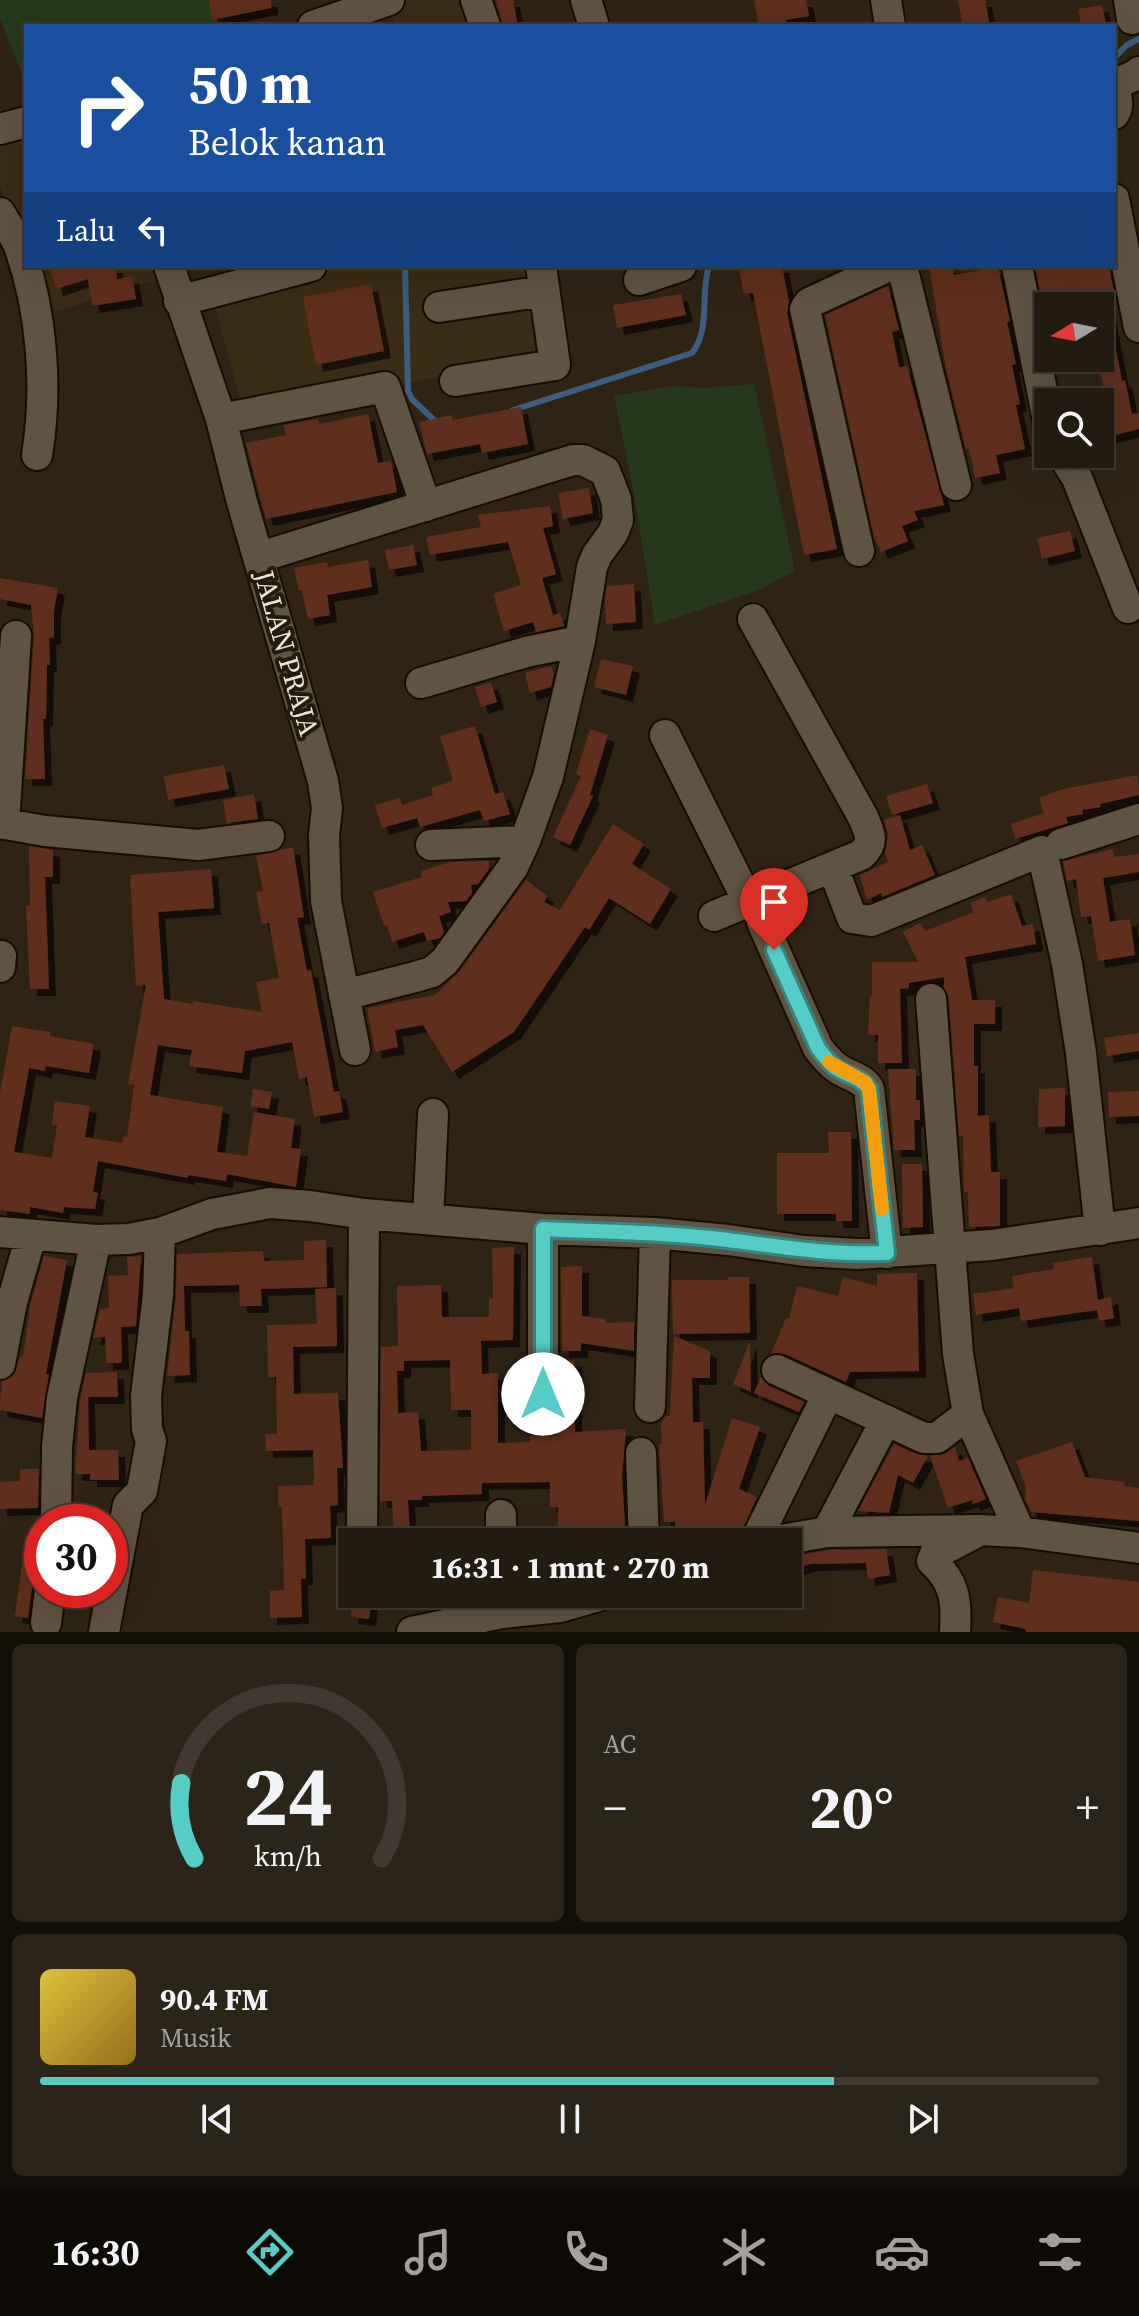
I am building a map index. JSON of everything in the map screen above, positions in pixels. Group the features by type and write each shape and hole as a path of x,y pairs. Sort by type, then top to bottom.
{"street":[{"path":"476,0 484,24"},
{"path":"586,0 593,24"},
{"path":"886,0 890,24"},
{"path":"318,24 373,3"},
{"path":"1116,110 1119,84 1139,72"},
{"path":"0,129 24,123"},
{"path":"1116,209 1139,327"},
{"path":"0,213 18,243 24,264"},
{"path":"25,268 36,320 41,390 41,431 37,455"},
{"name":"JALAN PRAJA","path":"170,268 221,419 323,781 327,808 324,835 326,901 355,1050"},
{"path":"179,301 303,268"},
{"path":"639,280 675,268"},
{"path":"859,551 805,309 809,303 886,268"},
{"path":"888,268 956,485"},
{"path":"1017,268 1042,388"},
{"path":"439,307 542,278 555,365 455,381"},
{"path":"221,419 385,387 426,506"},
{"path":"260,557 573,460 583,460 605,471 616,499 618,520 592,567 580,641 548,777 513,867 445,961 432,972 344,995"},
{"path":"1071,468 1128,608"},
{"path":"714,916 755,912 861,855 869,848 872,838 753,619"},
{"path":"16,636 2,823 45,831 198,845 269,836"},
{"path":"421,683 526,652 580,641"},
{"path":"665,735 755,912 818,1048 828,1062 865,1082 869,1089 887,1253"},
{"path":"1061,844 1139,819"},
{"path":"431,845 525,841"},
{"path":"833,868 852,918 871,921 1042,851 1067,964 1081,1053 1100,1230"},
{"path":"931,999 958,1354 968,1414 1020,1532"},
{"path":"428,1219 433,1114"},
{"path":"0,1232 96,1240 129,1239 160,1233 212,1214 270,1203 543,1229 655,1233 804,1251 887,1253 992,1245 1139,1223"},
{"path":"362,1528 364,1214"},
{"path":"543,1229 543,1394"},
{"path":"104,1632 128,1505 142,1491 147,1476 151,1441 147,1429 146,1396 158,1295 160,1233"},
{"path":"650,1407 655,1233"},
{"path":"0,1364 12,1302 31,1236"},
{"path":"56,1504 62,1398 96,1240"},
{"path":"777,1370 930,1440 968,1414"},
{"path":"762,1528 828,1394"},
{"path":"827,1532 886,1420"},
{"path":"641,1453 644,1528"},
{"path":"955,1632 956,1611 948,1576 932,1561 935,1554 980,1530"},
{"path":"802,1536 827,1532 980,1530 1020,1532 1139,1548"},
{"path":"46,1623 48,1608"},
{"path":"412,1632 486,1608"},
{"path":"519,1608 561,1620 581,1608"}],"shaded area":[{"path":"405,0 481,0 488,24 394,24 389,8"},
{"path":"24,131 24,229 0,188 0,138"},
{"path":"38,268 194,268 52,313"},
{"path":"282,268 558,268 564,329 557,357 353,392 245,419 209,284"}],"green space":[{"path":"0,0 213,0 224,24 24,24 24,80 0,19"},
{"path":"754,384 795,571 756,591 655,625 634,492 614,396 672,386 705,388"}],"building":[{"path":"209,0 271,0 271,8 212,20"},
{"path":"496,0 513,0 518,24 502,24"},
{"path":"754,0 806,0 809,16 786,20 787,24 759,24"},
{"path":"958,0 985,0 990,24 963,24"},
{"path":"1102,5 1106,24 1081,24 1078,9"},
{"path":"50,268 116,268 117,279 132,276 136,299 92,306 88,279 56,289"},
{"path":"782,268 789,302 787,313 837,549 804,555 753,293 744,294 739,269"},
{"path":"929,268 953,268 954,275 998,268 1010,321 1007,322 1016,364 1012,365 1020,404 1016,405 1025,449 996,455 1000,473 975,478 946,368"},
{"path":"1035,268 1109,268 1114,292 1040,292"},
{"path":"371,284 384,351 316,365 303,297"},
{"path":"888,286 899,330 892,332 899,367 907,366 944,505 914,511 918,520 902,526 908,541 881,552 874,537 825,315"},
{"path":"681,294 686,315 617,328 613,305"},
{"path":"1114,339 1132,414 1139,413 1139,429 1114,435 1114,388 1104,388 1100,372 1114,372"},
{"path":"521,407 528,444 482,453 480,444 427,454 419,422 452,415 453,420"},
{"path":"368,414 378,463 391,461 397,492 266,519 246,443 286,435 284,425 318,419 319,424"},
{"path":"589,488 593,513 563,519 558,493"},
{"path":"550,506 553,526 543,528 556,574 542,578 553,615 560,613 564,626 536,632 533,622 504,631 493,594 521,585 508,542 430,555 426,537 481,527 478,515"},
{"path":"1070,531 1075,551 1042,559 1037,538"},
{"path":"413,545 417,565 389,570 385,550"},
{"path":"368,560 372,587 327,595 330,615 308,619 294,568 327,562 328,567"},
{"path":"0,578 58,588 54,637 49,638 46,719 43,719 45,779 25,779 34,637 31,605 0,599"},
{"path":"634,584 636,622 606,624 607,586"},
{"path":"601,659 633,666 626,695 594,687"},
{"path":"551,666 554,675 551,687 530,693 525,673"},
{"path":"491,682 497,702 481,707 475,687"},
{"path":"475,726 495,794 503,792 510,814 484,821 480,810 420,827 417,818 382,828 375,805 400,798 402,805 433,795 431,788 453,781 440,736"},
{"path":"590,729 608,735 590,795 593,796 570,845 553,837 581,776 576,774"},
{"path":"224,765 229,789 168,800 164,776"},
{"path":"1138,775 1139,795 1082,810 1083,814 1066,817 1068,823 1015,839 1011,824 1044,813 1039,798 1063,789"},
{"path":"927,784 933,803 892,815 886,796"},
{"path":"254,794 258,819 227,823 223,800"},
{"path":"900,815 910,850 922,845 935,875 867,900 860,875 888,862 885,852 888,834 884,820"},
{"path":"613,824 644,844 632,864 671,889 650,924 609,898 589,930 585,927 514,1032 452,1072 423,1025 395,1030 398,1047 375,1052 367,1008 435,995 459,972 526,880 547,896 544,902 560,910"},
{"path":"29,846 53,850 53,877 45,877 49,989 30,989 26,905 30,905"},
{"path":"293,847 304,917 297,918 307,971 311,970 334,1092 339,1091 343,1112 314,1117 307,1077 299,1079 292,1042 245,1051 242,1073 189,1066 192,1050 158,1045 150,1095 223,1107 217,1152 247,1156 254,1112 295,1119 291,1148 301,1149 296,1187 227,1174 226,1181 188,1175 188,1178 98,1161 93,1192 98,1193 95,1209 64,1207 63,1213 30,1207 30,1214 0,1210 0,1093 12,1026 94,1044 89,1073 46,1066 45,1071 29,1068 14,1152 52,1158 57,1125 52,1125 55,1101 90,1106 85,1137 122,1143 124,1136 127,1137 134,1085 128,1084 146,985 136,986 130,875 211,869 214,908 158,912 164,999 262,1012 256,982 279,978 269,923 262,924 256,892 263,891 256,856"},
{"path":"1113,849 1114,857 1139,854 1139,872 1103,878 1110,922 1130,919 1135,955 1098,961 1091,916 1081,917 1076,879 1067,881 1063,861"},
{"path":"489,861 489,869 478,884 471,885 472,893 466,901 448,902 451,912 439,916 444,932 440,938 427,941 424,932 392,942 373,892 422,877 421,871 450,862"},
{"path":"1011,894 1022,926 1033,924 1036,944 965,957 972,1000 995,1000 995,1024 974,1024 974,1066 978,1066 978,1116 989,1115 991,1172 1000,1172 1000,1226 969,1227 968,1192 964,1192 963,1136 959,1136 949,998 944,977 909,983 909,988 900,989 902,1063 878,1063 878,1035 868,1035 872,962 918,962 903,932 920,923 925,931 974,912 970,903 985,897 988,902"},
{"path":"1139,1033 1139,1051 1107,1056 1104,1038"},
{"path":"888,1069 916,1069 916,1100 920,1100 920,1120 914,1120 915,1150 894,1150"},
{"path":"1065,1088 1065,1126 1038,1127 1039,1089"},
{"path":"253,1089 272,1092 269,1109 250,1106"},
{"path":"1139,1091 1139,1116 1109,1117 1108,1092"},
{"path":"828,1132 851,1132 852,1221 836,1221 836,1214 777,1214 777,1153 829,1153"},
{"path":"902,1164 922,1164 923,1227 903,1228"},
{"path":"326,1240 327,1287 261,1289 262,1306 240,1306 239,1285 184,1286 190,1375 167,1376 176,1297 177,1254 263,1251 264,1261 304,1260 304,1241"},
{"path":"514,1247 513,1340 481,1341 482,1374 498,1373 498,1443 530,1442 530,1436 557,1435 556,1406 561,1394 561,1361 575,1360 575,1432 626,1429 622,1475 625,1528 558,1528 558,1507 550,1507 550,1482 482,1483 482,1494 422,1496 422,1500 408,1500 409,1528 393,1528 392,1501 380,1501 381,1347 398,1346 397,1286 441,1285 442,1317 489,1317 489,1299 493,1298 492,1248","holes":["450,1360 451,1410 471,1410 471,1450 421,1451 418,1412 398,1413 397,1371 404,1371 404,1361"]},
{"path":"44,1256 67,1260 46,1374 49,1374 42,1418 0,1410 0,1403 2,1381 13,1376 20,1356 23,1357 30,1306"},
{"path":"141,1256 136,1326 121,1327 122,1363 106,1363 105,1337 93,1338 100,1309 109,1308 108,1276 128,1275 127,1257"},
{"path":"1092,1257 1098,1300 1111,1297 1114,1318 1099,1321 1097,1310 1021,1321 1019,1308 976,1315 973,1294 1014,1288 1012,1276 1054,1269 1053,1263"},
{"path":"582,1266 582,1316 606,1319 606,1323 634,1322 634,1351 581,1343 581,1351 562,1351 561,1267"},
{"path":"917,1273 919,1371 850,1372 846,1382 785,1354 771,1354 786,1318 789,1319 797,1286 838,1296 843,1277 877,1286 877,1274"},
{"path":"727,1277 749,1277 750,1333 673,1334 672,1280 728,1280"},
{"path":"336,1288 337,1346 293,1347 294,1394 338,1393 343,1468 337,1468 338,1505 330,1506 331,1538 305,1539 306,1578 301,1579 302,1617 270,1618 270,1591 284,1590 282,1507 279,1507 278,1486 314,1485 313,1450 266,1451 265,1434 277,1434 276,1377 268,1377 267,1325 317,1324 315,1289"},
{"path":"674,1336 710,1351 710,1378 692,1378 693,1422 703,1422 705,1505 732,1418 760,1427 739,1489 757,1497 743,1528 675,1528 675,1522 664,1522 659,1444 662,1444 661,1423 666,1416 670,1416"},
{"path":"750,1341 751,1392 733,1384"},
{"path":"117,1372 118,1397 88,1397 89,1450 118,1450 119,1480 90,1480 90,1474 75,1474 80,1401 86,1373"},
{"path":"761,1376 769,1386 804,1402 799,1412 754,1393"},
{"path":"1072,1442 1085,1477 1125,1482 1124,1486 1139,1488 1139,1521 1031,1512 1025,1499 1026,1486 1016,1461"},
{"path":"894,1444 928,1456 913,1483 898,1475 889,1513 858,1511"},
{"path":"955,1447 959,1461 968,1458 986,1499 948,1508 930,1456 947,1453"},
{"path":"20,1469 39,1469 38,1504 24,1504 24,1508 0,1509 0,1482 20,1481"},
{"path":"886,1549 890,1575 868,1579 866,1563 802,1567 802,1555 829,1550"},
{"path":"23,1556 24,1608 29,1608 28,1618 15,1616"},
{"path":"1033,1570 1139,1582 1139,1632 1026,1632 1026,1629 993,1622 998,1597 1029,1603"},
{"path":"351,1608 370,1608 369,1619 351,1617"}],"waterway":[{"path":"1116,56 1139,39"},
{"path":"405,268 408,391 436,422"},
{"path":"513,410 692,353 701,333 708,268"}],"slow traffic":[{"path":"829,1062 865,1082 869,1089 882,1209"}],"route":[{"path":"543,1394 543,1229 655,1233 804,1251 887,1253 869,1089 865,1082 828,1062 818,1048 774,950"}]}
